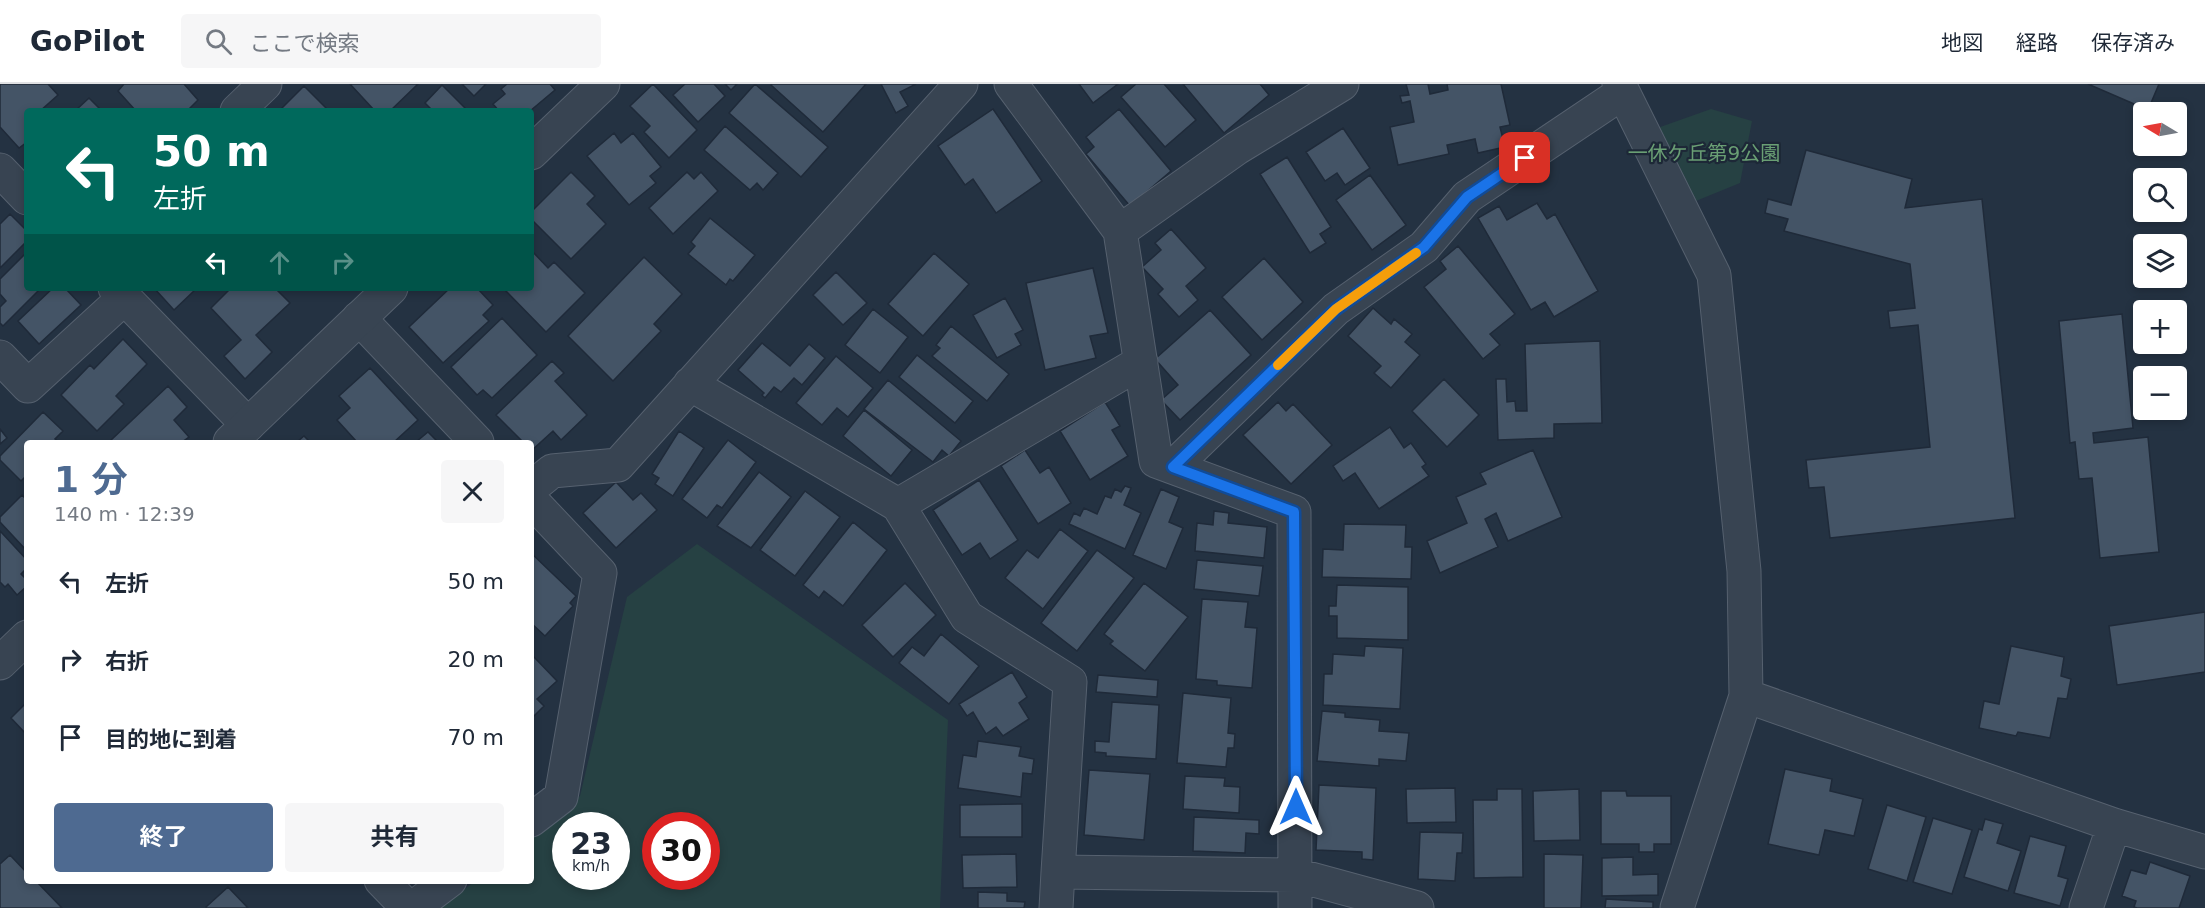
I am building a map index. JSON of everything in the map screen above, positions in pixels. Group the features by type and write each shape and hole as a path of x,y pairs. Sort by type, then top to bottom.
{"street":[{"path":"240,108 265,84"},
{"path":"534,486 552,471 618,465 961,84"},
{"path":"1011,84 1120,231 1156,461 1294,512 1295,908"},
{"path":"1120,231 1237,148 1342,84"},
{"path":"534,150 597,86"},
{"path":"1173,467 1336,309 1424,247 1467,197 1620,88 1714,275 1744,571 1746,696 1677,908"},
{"path":"0,170 24,195"},
{"path":"0,357 28,386 120,293 239,434 387,291"},
{"path":"359,318 475,440"},
{"path":"898,505 1141,362"},
{"path":"690,384 898,505 967,616 1070,682 1056,908"},
{"path":"534,503 600,573 561,797 534,818"},
{"path":"0,663 24,640"},
{"path":"1746,696 2114,825 2205,852"},
{"path":"2086,908 2114,825"},
{"path":"1058,872 1296,875 1417,908"},
{"path":"385,884 408,908"},
{"path":"413,908 445,884"}],"green space":[{"name":"一休ケ丘第9公園","path":"1711,109 1752,121 1740,183 1686,205 1649,131"},
{"path":"697,544 948,720 940,908 441,908 471,884 534,884 534,834 552,819 552,890 630,890 630,812 560,812 580,796 627,597"}],"building":[{"path":"0,84 48,84 58,95 43,108 24,108 24,144 19,148 0,127"},
{"path":"124,84 184,84 198,100 190,108 133,108 118,91"},
{"path":"350,84 418,84 393,108 372,108"},
{"path":"462,84 486,84 474,96"},
{"path":"507,84 550,84 555,90 534,108 496,108 493,104 505,94 501,89"},
{"path":"653,84 697,130 669,158 644,132 650,126 630,106"},
{"path":"685,84 714,84 725,96 698,122 673,95"},
{"path":"725,84 737,84 731,90"},
{"path":"755,84 828,147 801,177 729,113"},
{"path":"772,84 866,84 823,132 771,85"},
{"path":"881,84 916,84 900,92 908,106 896,113"},
{"path":"1079,84 1118,84 1093,103"},
{"path":"1136,84 1164,84 1196,120 1165,147 1121,97"},
{"path":"1183,84 1260,84 1269,95 1224,133"},
{"path":"1406,84 1428,84 1430,94 1448,90 1447,84 1501,84 1510,125 1500,127 1505,147 1478,153 1475,139 1447,145 1449,154 1398,165 1390,127 1414,122 1410,101 1402,103 1400,96 1409,95"},
{"path":"2088,84 2159,84 2151,102 2133,104"},
{"path":"442,85 465,108 430,108 425,103"},
{"path":"304,86 326,108 282,108"},
{"path":"89,98 99,108 78,108"},
{"path":"993,109 1042,181 996,213 973,179 965,185 938,146"},
{"path":"1119,109 1171,171 1130,206 1086,154 1094,147 1086,137"},
{"path":"725,126 778,173 763,190 757,183 750,190 704,150"},
{"path":"1343,128 1370,168 1345,185 1337,173 1325,181 1306,152"},
{"path":"614,133 621,143 633,133 661,167 650,176 656,183 629,205 587,156"},
{"path":"1806,150 1912,179 1905,208 1982,199 2015,518 1830,538 1824,487 1809,488 1806,460 1930,447 1918,325 1890,328 1888,311 1915,308 1910,264 1784,231 1788,219 1765,213 1768,199 1791,205"},
{"path":"1287,157 1331,227 1320,234 1326,243 1310,253 1260,174"},
{"path":"571,172 595,196 587,204 606,224 571,259 534,222 534,209"},
{"path":"687,172 694,179 701,172 718,191 673,234 649,208"},
{"path":"1370,175 1406,225 1372,250 1336,200"},
{"path":"1537,203 1547,219 1555,214 1598,291 1554,317 1545,302 1531,310 1478,218 1499,206 1507,220"},
{"path":"10,214 24,228 24,244 0,268 0,224"},
{"path":"710,218 755,255 733,281 730,279 726,285 688,254 695,246 691,242"},
{"path":"1171,229 1206,268 1186,286 1198,300 1179,317 1158,294 1163,289 1142,267 1161,250 1155,243"},
{"path":"1458,246 1515,314 1490,334 1500,345 1483,359 1424,287 1446,269 1440,261"},
{"path":"534,253 548,268 554,262 585,293 546,332 506,291 534,291"},
{"path":"934,253 969,284 923,336 888,304"},
{"path":"24,255 24,291 38,291 3,326 0,323 0,307 6,301 0,294 0,279"},
{"path":"644,257 682,294 654,324 661,331 613,381 568,336"},
{"path":"1264,258 1303,302 1262,340 1222,297"},
{"path":"1093,268 1108,333 1090,336 1096,358 1045,370 1026,283"},
{"path":"836,272 867,303 843,325 813,295"},
{"path":"50,291 68,291 81,305 39,344 18,321"},
{"path":"157,291 194,291 174,310"},
{"path":"228,291 278,291 290,303 256,335 272,352 245,379 224,356 241,340 211,308"},
{"path":"447,291 480,291 493,305 483,315 489,321 443,363 409,327"},
{"path":"1005,298 1023,330 1015,334 1021,345 997,358 973,315"},
{"path":"1373,308 1391,324 1394,319 1412,334 1405,342 1420,355 1391,388 1374,373 1381,366 1348,336"},
{"path":"873,309 908,337 880,373 845,345"},
{"path":"1210,310 1251,355 1180,420 1161,400 1178,385 1155,359"},
{"path":"2122,314 2133,428 2093,433 2094,443 2148,437 2159,552 2100,558 2092,478 2079,479 2075,442 2070,443 2059,321"},
{"path":"502,318 537,355 492,398 483,390 477,395 451,367"},
{"path":"951,326 1009,374 987,401 932,356 940,348 936,345"},
{"path":"123,339 147,364 116,396 124,404 97,431 61,395 90,365 94,369"},
{"path":"1600,341 1602,423 1554,424 1554,438 1498,440 1496,379 1506,379 1507,402 1515,401 1516,411 1527,411 1525,344"},
{"path":"762,343 790,366 809,344 825,358 802,385 794,378 781,392 774,387 765,398 762,395 764,393 738,370"},
{"path":"917,355 973,401 955,423 899,377"},
{"path":"836,356 873,388 848,417 837,408 822,425 796,403"},
{"path":"552,361 564,373 555,381 587,415 561,440 553,431 534,448 534,440 521,440 496,415"},
{"path":"370,368 418,420 396,440 355,440 337,420 350,408 339,396"},
{"path":"1444,379 1479,415 1447,447 1412,411"},
{"path":"888,380 961,441 949,456 942,450 933,462 864,409"},
{"path":"168,386 187,407 174,420 189,437 185,440 111,440"},
{"path":"1105,402 1120,426 1112,430 1128,456 1090,480 1060,431"},
{"path":"1278,402 1286,411 1293,404 1332,445 1291,484 1243,435"},
{"path":"864,410 912,450 891,476 843,436"},
{"path":"43,412 63,431 56,440 24,440 24,478 21,481 0,460 0,456"},
{"path":"1390,427 1404,448 1411,443 1426,464 1422,467 1429,476 1379,509 1355,473 1343,481 1333,466"},
{"path":"0,429 7,438 0,444"},
{"path":"679,431 704,448 673,496 655,484 659,478 652,474"},
{"path":"428,432 436,440 418,440"},
{"path":"728,440 756,462 722,508 717,505 707,518 682,499"},
{"path":"1025,450 1040,473 1049,467 1071,503 1038,524 1001,466"},
{"path":"1533,450 1562,517 1508,541 1496,513 1485,519 1498,547 1440,573 1427,541 1467,523 1456,497 1486,484 1480,473"},
{"path":"759,472 791,497 751,548 717,526"},
{"path":"979,480 1018,540 990,559 980,543 962,555 933,510"},
{"path":"616,482 633,500 641,493 657,510 616,548 583,513"},
{"path":"1125,486 1131,488 1124,505 1141,513 1125,549 1069,524 1074,513 1080,516 1084,508 1097,514 1105,496 1111,498 1115,489 1121,492"},
{"path":"1161,489 1179,497 1169,522 1183,528 1166,569 1133,555"},
{"path":"805,491 840,517 795,576 760,550"},
{"path":"22,495 24,497 24,548 0,522 0,517"},
{"path":"1214,511 1229,513 1228,523 1267,527 1264,558 1195,551 1197,523 1213,525"},
{"path":"853,522 887,550 843,606 824,591 819,598 803,585"},
{"path":"1344,524 1406,525 1405,547 1412,547 1411,579 1322,577 1323,549 1343,550"},
{"path":"1060,529 1088,551 1043,609 1005,578 1027,550 1038,558"},
{"path":"0,531 24,557 24,571 21,574 24,577 24,589 17,595 8,584 5,587 0,582"},
{"path":"1097,550 1134,578 1077,651 1041,623"},
{"path":"534,556 576,596 570,603 573,606 545,636 534,626"},
{"path":"1197,560 1263,566 1259,596 1194,589"},
{"path":"905,583 936,615 893,657 862,625"},
{"path":"1144,583 1188,617 1145,671 1110,644 1113,641 1104,634"},
{"path":"1337,585 1408,587 1408,640 1337,638 1337,616 1329,616 1329,606 1336,606"},
{"path":"1202,599 1248,602 1245,627 1257,628 1252,688 1217,685 1217,681 1196,679"},
{"path":"2205,612 2205,672 2117,685 2109,626"},
{"path":"941,634 979,666 949,704 899,663 912,647 924,656"},
{"path":"1365,646 1403,648 1400,709 1323,705 1324,674 1332,674 1333,654 1364,656"},
{"path":"2011,646 2064,657 2061,676 2071,679 2067,699 2058,698 2050,738 2018,732 2016,736 1979,728 1984,701 1999,704"},
{"path":"534,657 557,681 537,699 544,706 534,716"},
{"path":"1012,672 1027,697 1019,703 1029,719 1003,736 996,727 986,734 973,712 967,716 959,704"},
{"path":"1098,675 1158,680 1157,697 1096,692"},
{"path":"1183,693 1231,698 1228,733 1235,734 1234,748 1228,748 1226,767 1177,763"},
{"path":"1112,702 1159,705 1156,759 1106,756 1106,753 1095,752 1095,741 1109,742"},
{"path":"24,705 24,732 11,718"},
{"path":"1322,711 1345,713 1345,717 1380,720 1379,731 1409,733 1406,761 1379,759 1379,766 1317,761"},
{"path":"978,741 1021,747 1019,756 1034,759 1032,774 1023,773 1021,797 958,788 963,755 976,757"},
{"path":"1785,769 1832,779 1830,791 1863,799 1854,836 1825,830 1819,855 1768,844"},
{"path":"1089,770 1150,774 1144,840 1084,835"},
{"path":"1185,776 1225,778 1224,786 1240,787 1239,813 1183,809"},
{"path":"1319,785 1376,788 1373,860 1362,859 1362,852 1316,850"},
{"path":"1455,788 1456,822 1407,823 1406,789"},
{"path":"1497,789 1522,789 1523,877 1474,878 1473,800 1497,800"},
{"path":"1579,789 1580,840 1534,841 1533,791"},
{"path":"1601,791 1626,791 1627,796 1671,796 1671,844 1654,844 1654,852 1639,852 1639,844 1601,844"},
{"path":"1022,804 1022,837 960,837 960,805"},
{"path":"1887,805 1926,817 1907,881 1868,869"},
{"path":"1194,817 1259,820 1259,834 1246,833 1245,853 1193,851"},
{"path":"1933,818 1972,830 1952,894 1913,882"},
{"path":"1985,819 2003,824 1997,843 2021,851 2008,891 1964,877 1979,829 1982,830"},
{"path":"1420,832 1463,833 1462,853 1457,853 1455,881 1418,879"},
{"path":"2030,836 2066,846 2058,876 2068,879 2060,906 2014,893"},
{"path":"1016,854 1017,887 963,888 962,855"},
{"path":"1544,854 1583,855 1581,908 1544,908"},
{"path":"10,855 24,870 24,884 39,884 62,908 0,908 0,864"},
{"path":"1633,857 1633,875 1658,874 1658,895 1602,896 1602,858"},
{"path":"2150,862 2190,876 2179,908 2137,908 2134,907 2136,901 2122,896 2131,870 2146,874"},
{"path":"228,887 248,908 206,907"},
{"path":"978,892 1007,893 1007,901 1025,902 1024,908 978,908"},
{"path":"1606,899 1653,902 1653,908 1605,908"}],"slow traffic":[{"path":"1278,365 1336,309 1416,253"}],"route":[{"path":"1296,807 1294,512 1173,467 1336,309 1424,247 1467,197 1525,158"}]}
